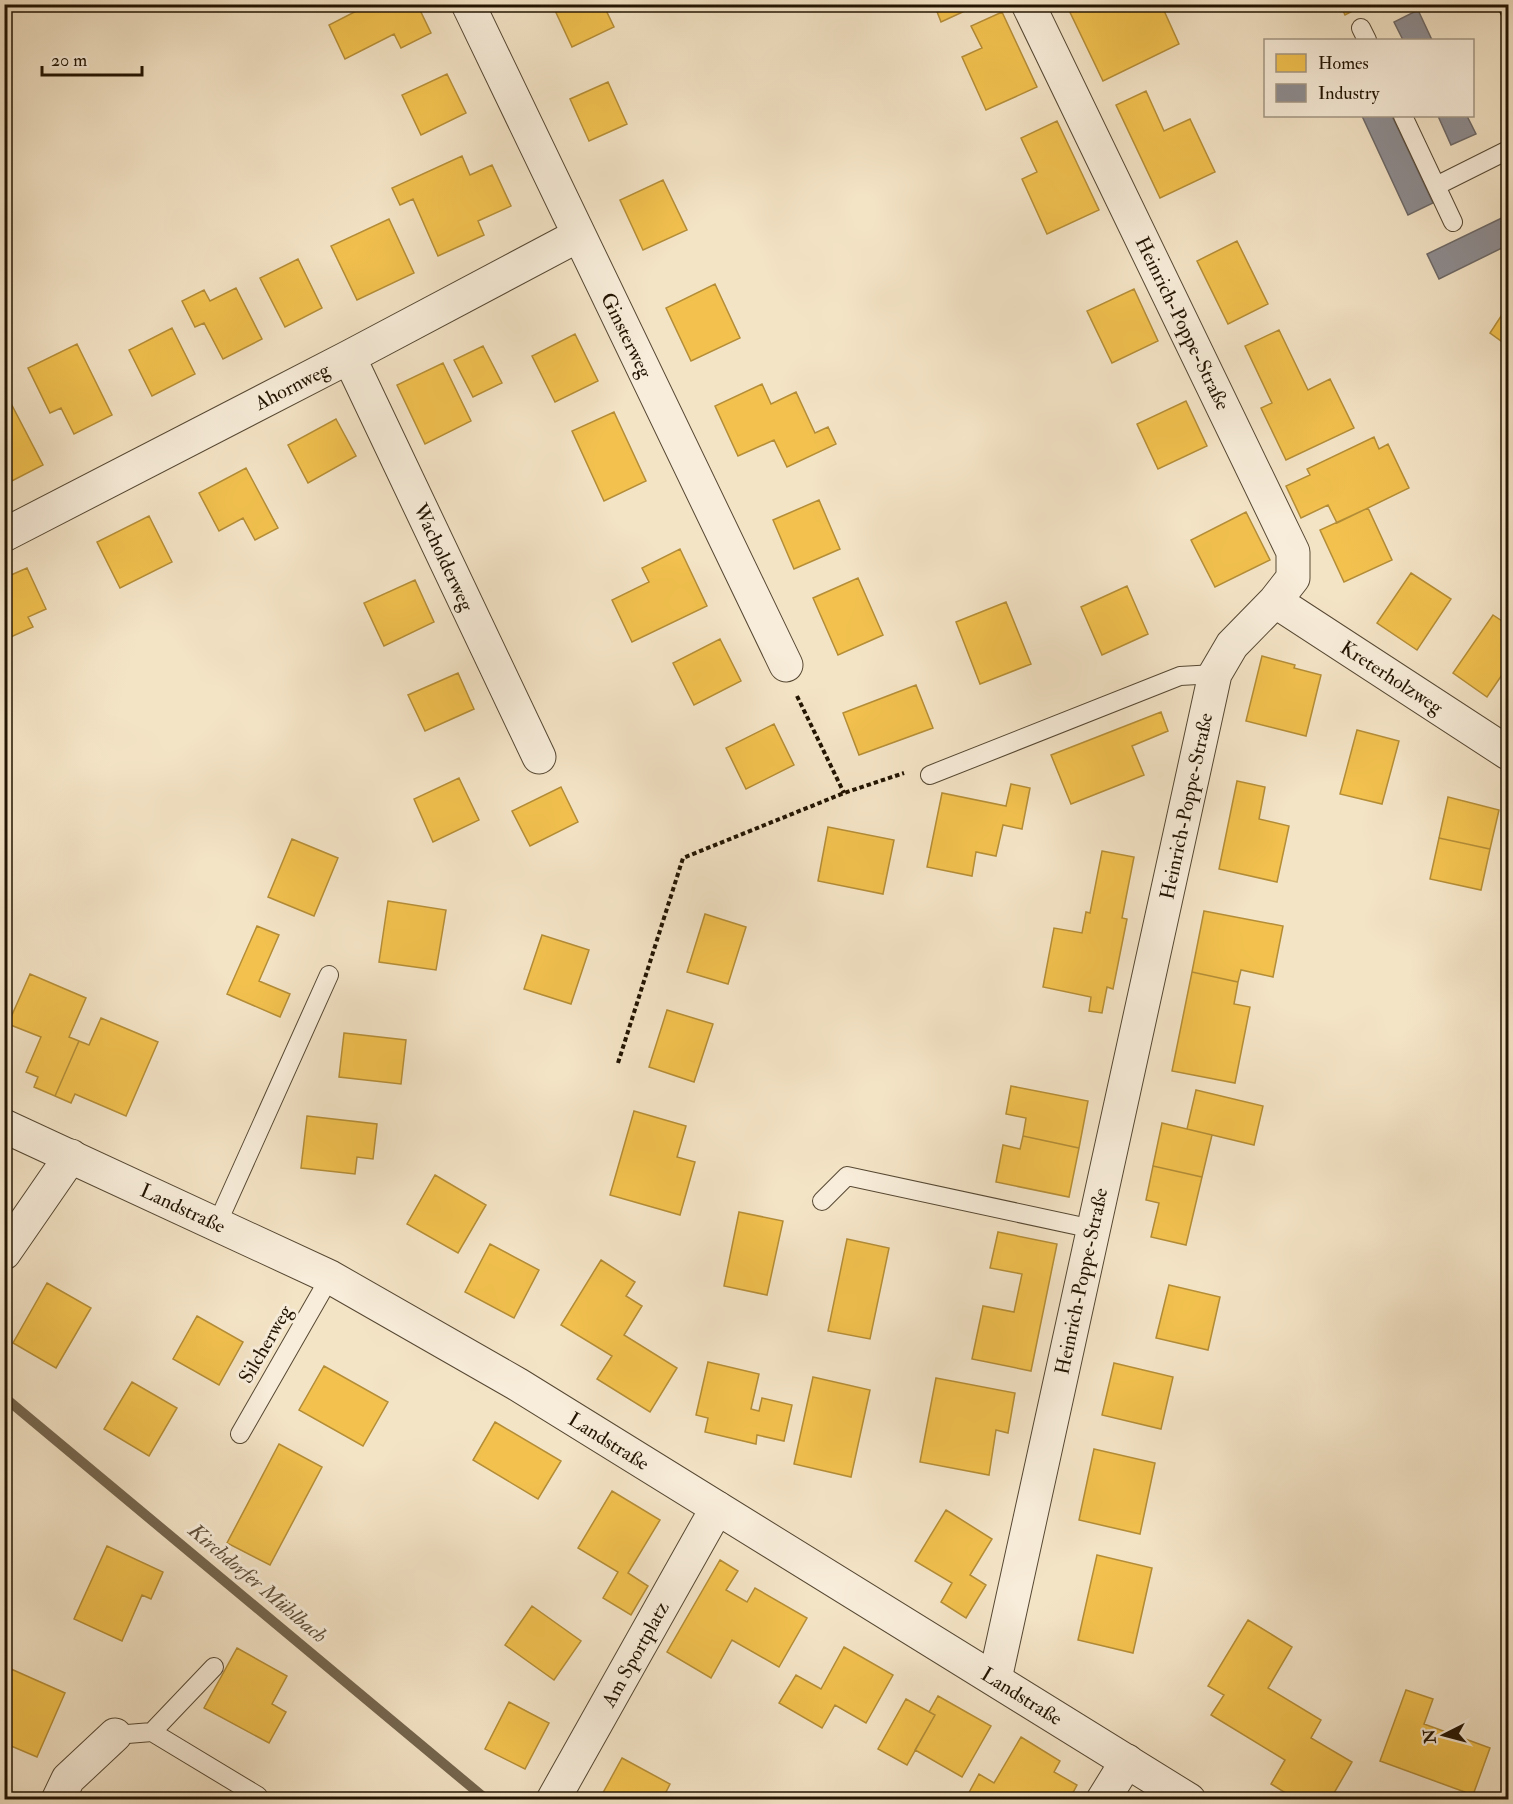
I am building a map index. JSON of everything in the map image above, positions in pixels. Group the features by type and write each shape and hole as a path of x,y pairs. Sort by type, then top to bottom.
{"street":[{"name":"Ginsterweg","path":"468,4 786,665"},
{"name":"Heinrich-Poppe-Straße","path":"995,1679 1215,674 1232,645 1275,601 1293,578 1293,552 1028,4"},
{"name":"Ahornweg","path":"4,535 579,236"},
{"name":"Wacholderweg","path":"349,357 539,757"},
{"name":"Kreterholzweg","path":"1275,601 1509,753"},
{"name":"Landstraße","path":"4,1126 330,1277 517,1384 1189,1800"},
{"path":"4,1253 71,1156"},
{"name":"Am Sportplatz","path":"552,1800 717,1508"},
{"path":"58,1800 68,1779 115,1735"},
{"path":"1103,1800 1127,1761"}],"lane":[{"path":"1402,117 1453,222"},
{"path":"1436,186 1509,150"},
{"path":"930,775 1180,676 1215,674"},
{"path":"217,1224 329,975"},
{"path":"822,1201 846,1176 1093,1229"},
{"name":"Silcherweg","path":"240,1434 330,1277"},
{"path":"152,1732 214,1667"},
{"path":"115,1735 152,1732 258,1796"}],"path":[{"path":"1498,4 1509,27"},
{"path":"786,665 792,686 844,793"},
{"path":"618,1063 683,858 844,793 913,771 930,775"}],"building: Homes":[{"path":"370,4 417,4 431,33 401,48 394,34 345,59 329,25"},
{"path":"552,4 603,4 614,27 572,47"},
{"path":"934,4 980,4 941,22"},
{"path":"1066,4 1123,4 1123,6 1161,4 1179,44 1103,81"},
{"path":"1340,4 1366,4 1345,15"},
{"path":"1002,12 1037,87 986,110 962,57 982,48 971,26"},
{"path":"447,74 466,113 421,135 402,95"},
{"path":"608,82 627,124 589,141 570,99"},
{"path":"1146,91 1164,131 1190,119 1215,172 1160,198 1116,105"},
{"path":"1057,121 1099,210 1047,234 1022,179 1037,172 1021,138"},
{"path":"462,156 470,175 492,165 511,206 478,221 484,235 438,256 413,199 400,205 392,188"},
{"path":"663,180 687,230 643,250 620,200"},
{"path":"389,219 414,273 357,300 331,246"},
{"path":"1237,241 1268,304 1228,324 1197,261"},
{"path":"298,259 322,308 285,327 260,278"},
{"path":"715,284 740,338 691,361 666,308"},
{"path":"236,288 262,339 223,359 204,323 195,327 182,301 204,290 210,301"},
{"path":"1134,289 1158,341 1112,363 1087,311"},
{"path":"1508,308 1508,346 1490,333"},
{"path":"172,328 195,374 152,396 129,350"},
{"path":"1279,330 1308,390 1330,379 1354,428 1286,460 1261,408 1272,403 1245,346"},
{"path":"575,334 598,381 555,402 532,356"},
{"path":"77,344 112,415 74,434 61,408 50,413 28,368"},
{"path":"483,346 502,383 473,397 454,360"},
{"path":"443,363 471,421 425,444 397,385"},
{"path":"762,384 771,404 796,392 815,433 828,427 836,444 787,467 774,440 738,456 715,406"},
{"path":"4,390 43,465 4,485"},
{"path":"1186,401 1207,446 1158,469 1137,424"},
{"path":"614,412 646,481 604,501 572,431"},
{"path":"336,419 356,456 308,483 288,445"},
{"path":"1374,437 1379,449 1388,444 1409,488 1337,523 1328,505 1301,518 1286,486 1310,475 1307,469"},
{"path":"246,468 278,528 255,540 243,518 219,531 199,493"},
{"path":"819,500 840,549 794,569 773,520"},
{"path":"1368,508 1392,560 1344,582 1320,530"},
{"path":"1246,512 1270,560 1215,587 1191,540"},
{"path":"149,516 172,562 120,588 97,542"},
{"path":"680,549 707,606 632,642 612,600 649,582 642,568"},
{"path":"27,568 46,609 28,617 33,627 4,640 4,578"},
{"path":"1411,573 1451,599 1417,650 1377,623"},
{"path":"858,578 883,635 838,655 813,598"},
{"path":"415,580 434,622 384,646 364,603"},
{"path":"1127,586 1148,634 1102,655 1081,607"},
{"path":"1006,602 1031,664 980,684 956,622"},
{"path":"1493,615 1508,625 1508,666 1487,697 1453,673"},
{"path":"720,639 741,681 694,705 673,663"},
{"path":"1262,656 1321,675 1306,736 1246,721"},
{"path":"458,673 474,709 425,731 408,695"},
{"path":"916,685 933,728 859,755 843,713"},
{"path":"1161,712 1168,731 1132,746 1144,775 1071,804 1051,755"},
{"path":"774,724 794,765 746,789 726,748"},
{"path":"1357,730 1399,741 1382,804 1340,794"},
{"path":"459,778 479,820 433,842 414,799"},
{"path":"1237,781 1265,787 1259,819 1289,826 1277,882 1219,869"},
{"path":"1011,784 1030,788 1022,829 1003,825 996,856 976,852 972,876 927,867 942,793 1006,806"},
{"path":"561,787 578,822 530,846 512,811"},
{"path":"1448,797 1499,810 1490,849 1439,838"},
{"path":"828,827 894,840 883,894 818,881"},
{"path":"1439,838 1490,849 1481,890 1430,879"},
{"path":"292,839 338,858 314,916 268,897"},
{"path":"1102,851 1134,857 1122,918 1127,919 1113,989 1107,987 1102,1013 1089,1011 1091,997 1043,987 1054,928 1082,933 1086,912 1090,913"},
{"path":"388,901 446,910 436,970 379,962"},
{"path":"1204,911 1283,926 1273,977 1241,970 1238,982 1192,972"},
{"path":"705,914 746,927 728,984 687,972"},
{"path":"257,926 279,935 259,981 290,994 280,1017 227,994"},
{"path":"542,935 589,950 571,1004 524,989"},
{"path":"1192,972 1238,982 1234,1004 1250,1007 1235,1083 1172,1071"},
{"path":"30,974 86,998 69,1037 79,1041 55,1096 34,1087 38,1077 26,1072 41,1037 8,1024"},
{"path":"667,1010 713,1024 694,1082 649,1067"},
{"path":"101,1018 158,1042 126,1116 75,1094 71,1103 55,1096 79,1041 89,1045"},
{"path":"344,1033 406,1040 401,1084 339,1077"},
{"path":"1011,1086 1088,1101 1079,1148 1023,1136 1026,1118 1006,1114"},
{"path":"1196,1090 1263,1106 1254,1145 1187,1129"},
{"path":"634,1111 686,1126 677,1157 695,1162 680,1215 610,1195"},
{"path":"307,1116 377,1124 373,1159 357,1157 355,1174 301,1168"},
{"path":"1162,1123 1212,1135 1202,1177 1153,1166"},
{"path":"1023,1136 1079,1148 1069,1197 996,1182 1003,1145 1020,1149"},
{"path":"1153,1166 1202,1177 1186,1245 1151,1237 1159,1203 1146,1200"},
{"path":"435,1175 486,1205 458,1253 407,1224"},
{"path":"739,1212 783,1221 767,1295 724,1286"},
{"path":"998,1232 1057,1244 1031,1371 972,1359 983,1306 1014,1312 1022,1274 990,1268"},
{"path":"847,1239 889,1248 870,1339 828,1331"},
{"path":"490,1244 539,1270 514,1318 465,1292"},
{"path":"601,1260 635,1282 626,1296 642,1306 624,1335 677,1368 650,1412 597,1379 612,1356 561,1325"},
{"path":"47,1283 91,1308 56,1368 13,1343"},
{"path":"1169,1285 1220,1297 1208,1350 1156,1338"},
{"path":"197,1316 243,1342 219,1385 173,1359"},
{"path":"708,1362 759,1374 751,1409 759,1411 762,1398 792,1405 784,1441 757,1435 756,1444 705,1432 708,1418 696,1415"},
{"path":"1114,1363 1173,1377 1161,1429 1102,1415"},
{"path":"324,1366 388,1402 363,1446 299,1410"},
{"path":"813,1377 870,1390 851,1477 794,1464"},
{"path":"936,1378 1015,1393 1008,1433 996,1430 989,1475 920,1462"},
{"path":"132,1382 177,1408 149,1456 104,1429"},
{"path":"495,1422 561,1461 538,1499 473,1460"},
{"path":"279,1444 322,1467 270,1565 227,1543"},
{"path":"1094,1449 1155,1463 1140,1534 1079,1520"},
{"path":"612,1491 660,1520 628,1573 648,1586 631,1615 603,1598 618,1572 578,1548"},
{"path":"946,1510 992,1539 970,1575 986,1585 966,1618 941,1602 952,1583 915,1561"},
{"path":"107,1546 163,1572 151,1599 142,1595 122,1641 74,1619"},
{"path":"1097,1555 1152,1568 1133,1653 1078,1640"},
{"path":"720,1560 738,1571 726,1590 747,1602 755,1588 807,1618 779,1667 732,1640 711,1678 667,1652"},
{"path":"532,1606 581,1641 554,1680 505,1645"},
{"path":"1248,1620 1292,1647 1268,1688 1321,1720 1311,1738 1352,1762 1330,1800 1297,1800 1271,1784 1285,1760 1211,1715 1224,1695 1208,1686"},
{"path":"844,1647 893,1675 866,1723 835,1705 822,1728 779,1703 796,1675 821,1689"},
{"path":"237,1648 287,1676 272,1704 286,1712 269,1743 204,1708"},
{"path":"11,1669 65,1693 37,1757 4,1743 4,1685"},
{"path":"1406,1690 1433,1699 1424,1724 1490,1748 1473,1795 1380,1761"},
{"path":"938,1696 991,1726 962,1777 915,1750 935,1715 929,1712"},
{"path":"906,1699 935,1715 907,1765 878,1749"},
{"path":"509,1702 549,1723 525,1769 485,1749"},
{"path":"1021,1737 1060,1761 1054,1772 1077,1785 1069,1800 965,1800 979,1774 994,1783"},
{"path":"622,1758 670,1784 662,1800 599,1800"}],"building: Industry":[{"path":"1418,10 1432,39 1402,39 1394,22"},
{"path":"1362,117 1392,117 1433,203 1408,215"},
{"path":"1438,117 1468,117 1476,134 1451,145"},
{"path":"1508,215 1508,245 1439,279 1427,254"}],"waterway":[{"name":"Kirchdorfer Mühlbach","path":"4,1397 487,1800"}]}
